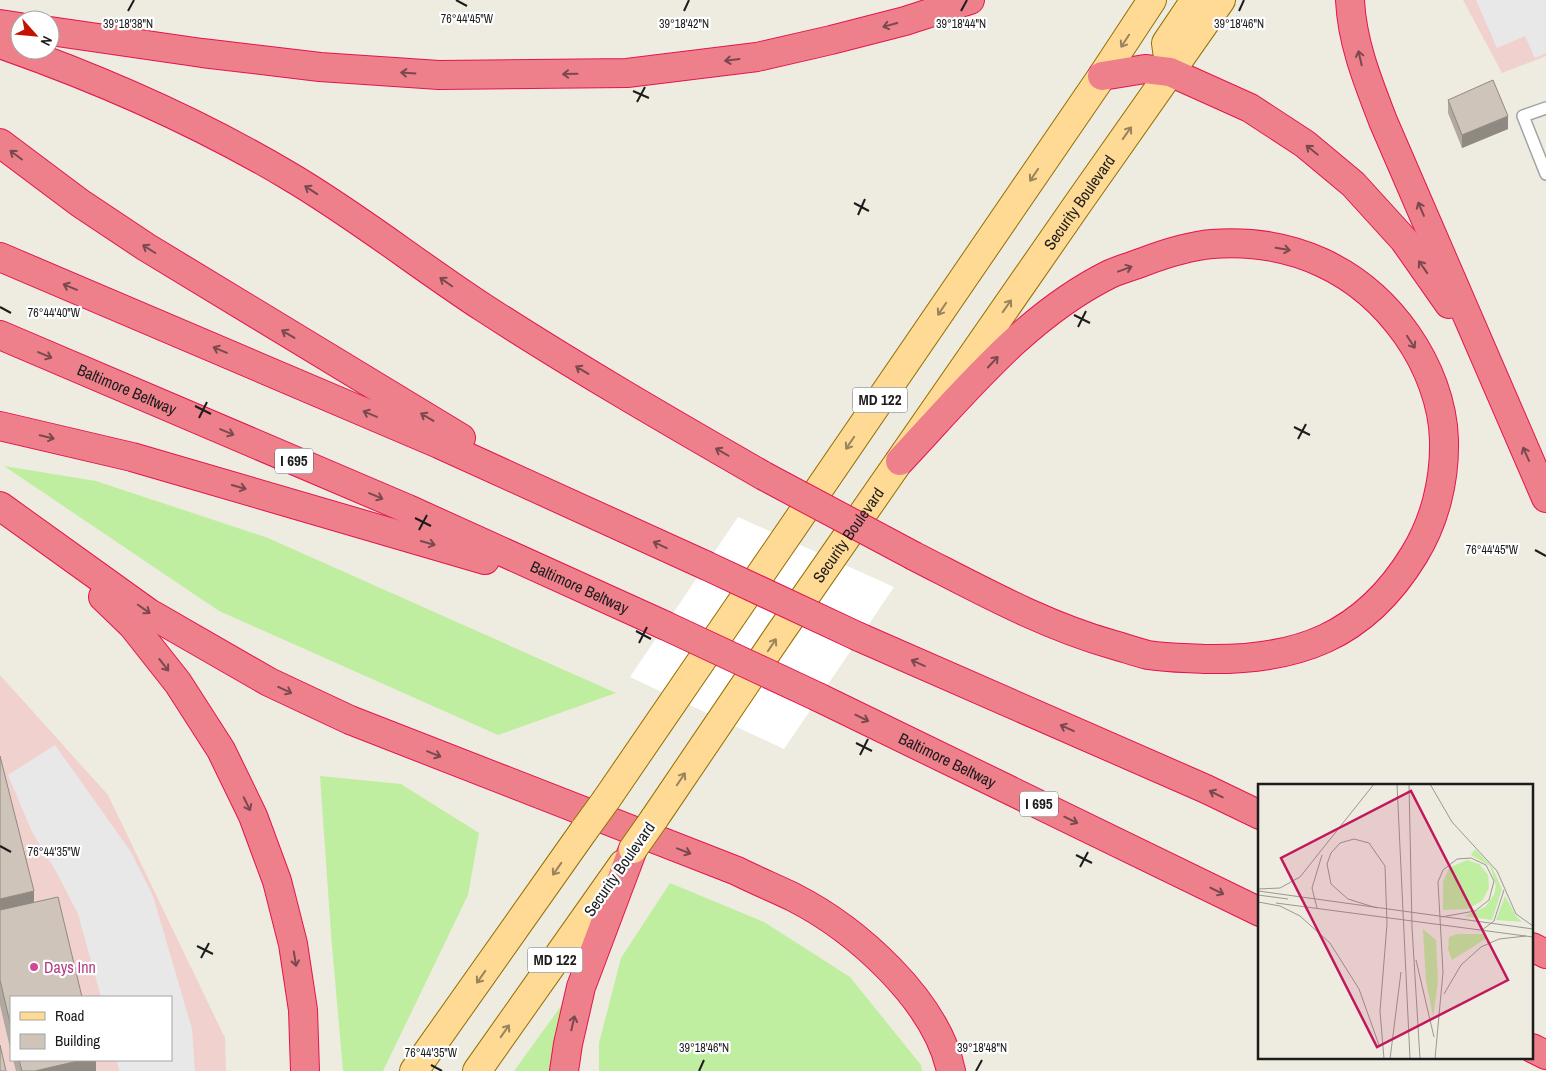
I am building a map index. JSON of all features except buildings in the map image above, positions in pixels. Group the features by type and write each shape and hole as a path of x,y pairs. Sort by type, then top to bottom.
{"highway":[{"path":"60,32 202,53 320,67 440,75 627,73 757,57 895,24 970,0"},
{"path":"1350,0 1351,15 1361,64 1383,121 1546,498"},
{"path":"0,44 141,99 237,146 291,177 360,222 482,307 573,364 764,476 914,556 1045,622 1095,640 1147,654 1186,658 1234,659 1279,654 1319,641 1348,627 1380,602 1401,576 1423,541 1435,509 1442,474 1444,438 1438,402 1429,372 1414,345 1398,322 1378,300 1354,280 1325,263 1292,250 1254,244 1209,244 1158,256 1110,274 1058,305 1008,346 900,461"},
{"path":"1102,76 1145,69 1170,72 1250,108 1305,144 1353,184 1404,240 1481,350"},
{"path":"0,143 80,203 146,247 574,506"},
{"path":"0,257 439,444 705,565 859,638 1206,789 1258,814"},
{"name":"Baltimore Beltway","path":"0,335 408,509 586,589 818,697 1258,911"},
{"path":"0,426 141,460 586,589"},
{"path":"0,506 149,613 269,682 350,720 737,871 794,897 865,946 894,974 930,1019 948,1058 951,1071"},
{"path":"33,530 133,626 178,683 221,750 253,816 277,881 293,944 303,1010 305,1071"},
{"path":"564,1071 581,987 633,849"},
{"path":"1534,948 1546,954"},
{"path":"1534,1049 1546,1055"}],"main road":[{"name":"MD 122","path":"415,1071 606,800 1102,76 1152,0"},
{"path":"1170,72 1166,43 1195,0"},
{"name":"Security Boulevard","path":"477,1071 654,819 1170,72 1222,0"}],"lane":[{"path":"1546,108 1524,116 1546,174"}],"shaded area":[{"path":"1463,0 1546,0 1546,56 1502,73"},
{"path":"1476,0 1546,0 1546,53 1535,58 1525,36 1497,48"},
{"path":"0,675 108,795 225,1038 226,1071 0,1071"},
{"path":"55,745 131,852 153,896 192,1029 195,1071 119,1071 117,1061 172,1061 172,996 101,996 78,914 57,873 32,832 8,775"}],"green space":[{"path":"4,466 96,481 268,538 616,693 498,735 219,611"},
{"path":"320,776 401,784 479,833 468,895 383,1071 343,1071"},
{"path":"670,883 764,922 850,977 921,1065 922,1071 599,1071 599,1043 621,958"},
{"path":"564,1002 553,1071 514,1071"}],"pier":[{"path":"738,517 894,587 784,749 630,677"}],"place":[{"name":"Days Inn","path":"34,967"}]}
